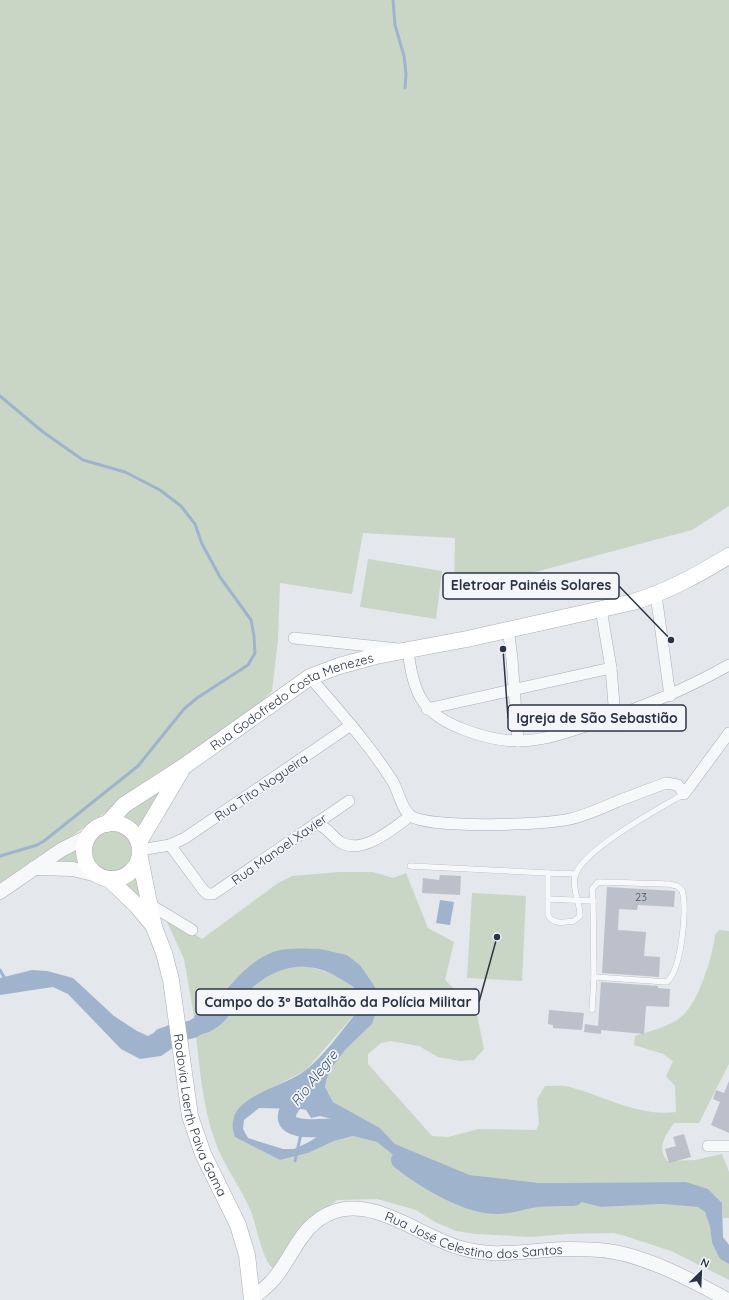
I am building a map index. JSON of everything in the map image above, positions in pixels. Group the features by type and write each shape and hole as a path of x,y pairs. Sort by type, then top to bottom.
{"main road":[{"name":"Rua Godofredo Costa Menezes","path":"107,824 124,805 183,767 310,677 339,666 376,656 601,609 656,595 677,586 729,556"},
{"path":"140,850 132,831 124,826 107,824 100,826 89,836 86,844 85,857 91,869 103,877 124,876 130,873 140,850 183,767"},
{"name":"Rodovia Laerth Paiva Gama","path":"140,850 154,927 164,953 175,1006 190,1116 203,1154 238,1225 247,1255 252,1300"},
{"name":"Rodovia Laerth Paiva Gama","path":"103,877 137,906 154,927"}],"street":[{"path":"656,595 670,696"},
{"path":"601,609 611,668 615,717"},
{"path":"508,628 515,690 518,741"},
{"path":"294,638 408,650 410,672 416,691 427,709 438,718 476,735 518,741 538,739 561,734 615,717 670,696 729,665"},
{"path":"427,709 611,668"},
{"path":"310,677 351,725 393,782 404,807 410,816 428,822 456,824 549,822 569,820 589,814 666,784 678,785 684,794 729,733"},
{"name":"Rua Tito Nogueira","path":"140,850 170,845 185,838 351,725"},
{"name":"Rua Manoel Xavier","path":"170,845 208,894 213,894 233,882 348,801"},
{"path":"316,823 327,828 340,842 355,845 381,837 410,816"},
{"path":"0,892 62,850 89,836"},
{"path":"34,868 73,869 103,877"},
{"path":"149,904 192,930"},
{"path":"708,1146 729,1146"},
{"name":"Rua José Celestino dos Santos","path":"252,1300 272,1281 309,1226 334,1211 353,1209 377,1212 444,1244 475,1252 515,1254 548,1250 600,1250 631,1256 701,1285 728,1300"}],"lane":[{"path":"548,873 548,915 550,919 554,921 566,922 578,919 580,916 574,886 579,867 597,849 684,794"},
{"path":"410,866 576,874"},
{"path":"592,1010 594,977 592,889 598,882 668,884 677,886 682,890 684,911 680,948 671,977 667,982 594,977"},
{"path":"549,899 593,901"}],"green space":[{"path":"0,0 729,0 729,506 692,530 505,580 454,584 455,538 363,533 352,594 280,583 278,640 272,691 246,718 148,781 135,792 0,886"},
{"path":"368,559 442,571 436,619 360,607"},
{"path":"176,775 141,834 131,825 114,820"},
{"path":"118,828 122,829 132,838 135,842 135,860 126,870 118,874 108,874 100,870 91,860 90,846 94,838 104,829"},
{"path":"80,845 82,866 46,865"},
{"path":"339,872 373,872 393,878 406,873 428,928 454,942 445,980 476,1010 484,1049 474,1060 460,1061 438,1057 419,1046 391,1041 381,1043 368,1054 368,1064 432,1136 448,1137 479,1129 536,1130 539,1124 537,1099 545,1086 569,1087 635,1109 662,1113 676,1112 675,1086 666,1076 673,1061 663,1054 634,1045 635,1036 671,1023 687,1011 699,991 704,979 714,944 715,935 719,930 729,931 729,1064 699,1123 674,1123 663,1141 662,1151 667,1161 695,1160 722,1154 729,1172 729,1218 723,1218 722,1203 686,1182 540,1183 470,1175 395,1144 380,1128 333,1102 325,1087 332,1067 346,1049 372,1024 360,965 347,955 321,949 234,981 209,1006 194,1016 184,959 167,922 168,918 172,919 202,939 278,883 292,876"},
{"path":"140,873 144,904 118,884 126,883"},
{"path":"472,893 526,896 522,981 467,978"},
{"path":"285,967 310,967 336,975 350,984 356,991 361,1007 306,1070 247,1101 238,1110 233,1119 233,1133 280,1160 308,1153 334,1141 353,1136 377,1142 414,1172 503,1203 537,1196 569,1199 601,1207 662,1204 698,1207 705,1212 710,1227 712,1243 720,1259 729,1264 729,1280 671,1251 614,1233 567,1234 532,1237 476,1234 456,1231 435,1222 416,1210 377,1199 337,1200 304,1225 274,1269 270,1266 264,1253 252,1214 244,1196 223,1160 215,1141 205,1103 196,1036 211,1031 222,1023 230,1016 253,988 271,973"}],"water":[{"path":"440,900 454,902 450,925 436,923"},
{"path":"284,949 321,949 347,955 360,965 375,987 379,1002 372,1024 346,1049 332,1067 325,1087 333,1102 380,1128 395,1144 470,1175 540,1183 686,1182 708,1189 722,1203 723,1237 729,1245 729,1264 720,1259 712,1243 710,1227 705,1212 698,1207 662,1204 601,1207 569,1199 537,1196 503,1203 414,1172 377,1142 353,1136 334,1141 308,1153 280,1160 235,1137 233,1122 239,1108 262,1092 298,1075 314,1063 361,1007 360,996 352,986 326,971 300,967 274,973 263,980 252,988 226,1020 211,1031 196,1036 194,1016 210,1006 246,969 263,956","holes":["259,1108 306,1110 311,1118 320,1116 332,1119 335,1126 294,1149 283,1149 248,1138 243,1129 244,1120"]},
{"path":"32,970 47,971 73,978 114,1016 137,1031 148,1036 172,1023 174,1047 161,1056 140,1059 121,1049 68,994 53,987 0,995 0,978"}],"building":[{"path":"440,875 461,876 460,895 422,893 423,878 439,880"},
{"path":"607,887 675,891 674,907 638,905 637,910 619,909 618,930 646,932 644,956 660,957 659,977 602,973"},
{"path":"601,982 658,986 658,988 670,989 669,1007 646,1006 644,1034 601,1030 601,1034 584,1032 585,1024 598,1026"},
{"path":"549,1010 584,1013 582,1030 553,1028 553,1025 548,1024"},
{"path":"729,1081 729,1133 711,1125 720,1102 713,1099 716,1090 724,1093"},
{"path":"684,1134 691,1157 669,1163 665,1149 676,1146 673,1137"}],"waterway":[{"path":"393,0 395,25 404,56 406,74 405,88"},
{"path":"0,396 43,432 83,460 125,472 160,490 181,506 195,524 202,544 220,577 251,620 255,653 248,665 197,698 184,709 138,766 44,841 37,845 0,856"},
{"path":"0,970 5,979"},
{"name":"Rio Alegre","path":"162,1037 193,1029 215,1015"},
{"name":"Rio Alegre","path":"305,1090 291,1106 287,1117 290,1124 299,1127 311,1128 357,1126"},
{"path":"295,1161 302,1129"},
{"name":"Rio Alegre","path":"400,1160 420,1175 446,1190 473,1201 486,1204 507,1204 542,1197 574,1197"}],"place":[{"name":"Eletroar Painéis Solares","path":"671,640"},
{"name":"Igreja de São Sebastião","path":"503,649"},
{"name":"Campo do 3º Batalhão da Polícia Militar","path":"497,937"}]}
